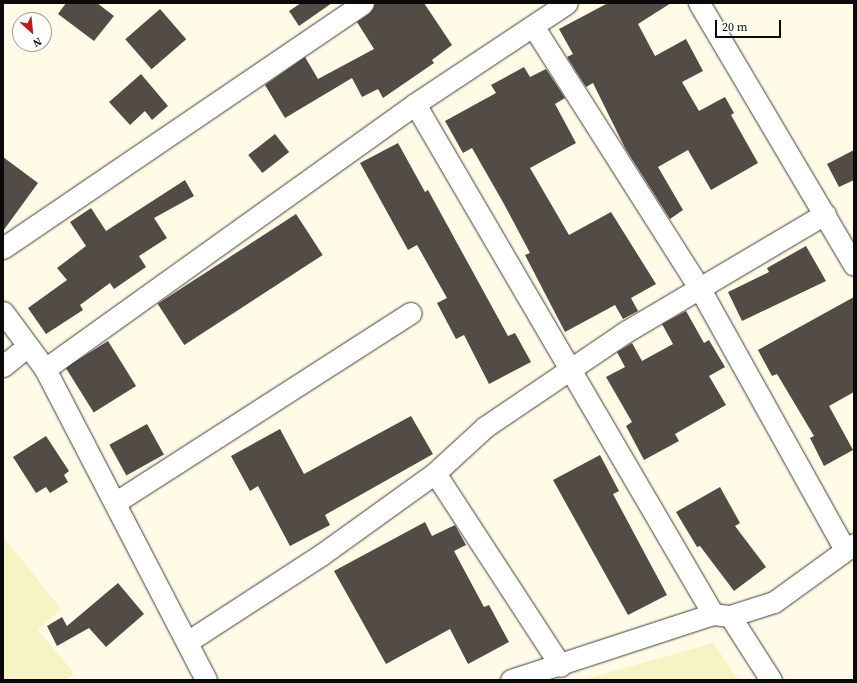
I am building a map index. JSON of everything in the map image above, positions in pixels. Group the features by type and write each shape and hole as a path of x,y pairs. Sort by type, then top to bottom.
{"street":[{"path":"3,248 363,3"},
{"path":"45,369 415,104 567,3"},
{"path":"699,3 854,265"},
{"path":"511,680 561,666 722,615 774,602 850,546 700,289 533,26"},
{"path":"415,104 569,370 722,615 771,680"},
{"path":"187,642 321,555 435,473 485,426 627,331 825,214"},
{"path":"3,312 45,369 116,502 206,680"},
{"path":"116,502 410,313"},
{"path":"3,366 28,346"},
{"path":"435,473 561,666"}],"shaded area":[{"path":"3,536 61,609 38,630 74,673 66,680 3,680"},
{"path":"713,643 739,680 582,680"}],"building":[{"path":"66,3 97,3 114,16 94,41 58,14"},
{"path":"301,3 332,3 299,26 289,11"},
{"path":"375,3 424,3 452,45 432,60 434,63 383,98 378,89 362,97 352,78 285,118 265,85 305,57 318,79 374,49 357,22 370,13"},
{"path":"608,3 671,3 638,24 655,56 686,39 703,71 682,82 699,111 725,97 734,113 731,115 758,163 711,190 688,150 658,167 683,210 670,219 625,148 593,83 586,87 567,57 573,54 559,29"},
{"path":"160,9 186,39 152,69 125,39"},
{"path":"524,67 530,77 546,69 565,98 555,104 576,143 530,168 569,235 611,212 656,284 631,298 638,311 623,319 615,305 565,332 525,255 530,253 504,204 472,148 463,153 445,121 496,93 491,85"},
{"path":"141,74 168,106 152,120 145,111 130,125 109,102"},
{"path":"275,134 289,152 262,173 248,155"},
{"path":"398,143 425,192 428,190 508,336 515,333 531,362 489,384 464,335 456,339 437,303 447,298 417,245 408,250 360,163"},
{"path":"854,150 854,180 839,187 827,164"},
{"path":"3,157 38,183 3,231"},
{"path":"185,180 194,196 154,218 167,238 139,256 146,267 114,289 110,283 80,305 83,310 46,334 28,308 67,280 57,268 86,246 70,222 91,208 106,231"},
{"path":"296,214 323,255 184,345 158,304"},
{"path":"806,246 826,281 742,321 728,292 769,272 767,268"},
{"path":"854,297 854,392 829,406 853,450 824,466 810,438 814,436 777,374 772,376 758,350"},
{"path":"686,311 704,343 709,340 725,367 709,376 726,405 675,434 679,441 644,460 626,426 632,422 606,377 625,367 617,352 632,343 642,361 673,344 662,324"},
{"path":"108,341 136,386 94,412 66,367"},
{"path":"411,416 433,454 325,515 330,525 290,546 258,486 250,491 231,456 280,429 304,474"},
{"path":"147,424 164,455 126,475 109,445"},
{"path":"46,436 69,471 64,475 68,482 50,493 46,487 36,493 13,457"},
{"path":"600,455 619,491 613,494 667,595 628,615 553,480"},
{"path":"720,487 740,523 735,526 766,567 734,591 700,546 697,547 676,512"},
{"path":"425,522 432,536 455,525 466,545 454,551 484,607 489,605 509,642 468,664 450,629 386,664 334,571"},
{"path":"118,583 144,614 106,647 89,628 57,646 47,626 62,617 67,626"}]}
